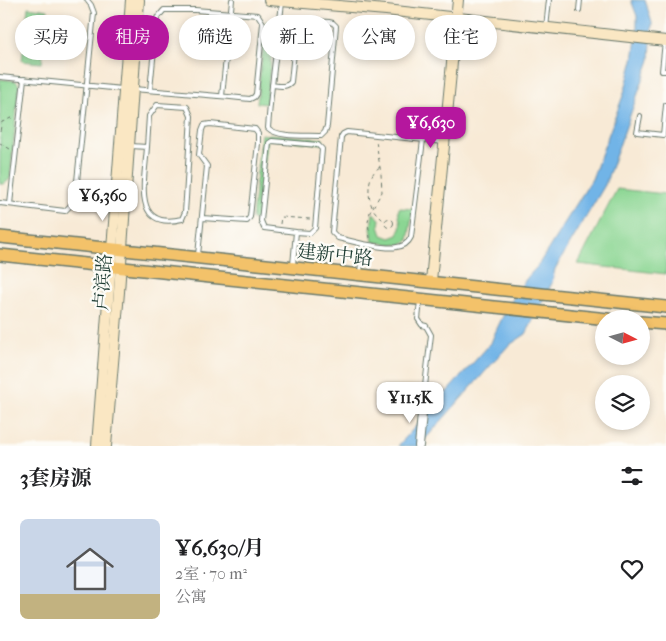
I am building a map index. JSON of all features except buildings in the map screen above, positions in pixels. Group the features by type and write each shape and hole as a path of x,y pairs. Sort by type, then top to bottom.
{"main road":[{"path":"118,249 129,89 131,0"},
{"name":"卢滨路","path":"106,446 116,268 129,146 129,89 139,0"},
{"path":"269,0 370,4 433,15"},
{"path":"456,15 458,0"},
{"path":"497,23 663,41"},
{"path":"430,281 452,60"},
{"name":"建新中路","path":"0,237 666,307"},
{"name":"建新中路","path":"0,255 595,318"},
{"path":"97,446 116,268"},
{"path":"650,323 666,324"}],"street":[{"path":"419,446 423,403"}],"lane":[{"path":"0,203 65,211 75,201 94,13 92,5 87,0"},
{"path":"222,96 232,0"},
{"path":"546,28 549,0"},
{"path":"579,10 580,0"},
{"path":"280,15 282,1"},
{"path":"0,77 250,99 254,97 257,85 262,19 258,15 231,13 164,10 160,12 157,18 150,90"},
{"path":"333,23 336,26 333,55"},
{"path":"663,41 662,71 666,71"},
{"path":"275,60 268,128 272,132 281,134 321,136 325,132 332,60"},
{"path":"272,86 288,86 291,82 293,60"},
{"path":"10,204 24,79"},
{"path":"157,105 186,107 191,116 186,205 182,218 173,221 158,220 147,211 144,190 147,147 149,116 157,105"},
{"path":"640,116 637,132 663,135 666,105"},
{"path":"197,257 207,166 199,155 204,125 255,129 258,134 258,143 250,217 247,221 202,218"},
{"path":"423,140 409,242 400,248 363,244 338,238 332,232 341,137 343,134 347,132 444,142"},
{"path":"272,141 318,145 321,147 315,228 312,232 280,231 264,228 261,221 269,143 272,141"},
{"path":"129,146 147,147"},
{"path":"292,267 296,232"},
{"path":"360,275 363,244"},
{"path":"420,300 418,319 422,325 426,326 431,335 423,403"}],"path":[{"path":"0,131 2,122 11,118 20,119"},
{"path":"371,245 368,222 372,209 382,192 375,135"},
{"path":"0,143 5,148 16,150"},
{"path":"380,167 373,172 369,183 369,197 372,209 385,222"},
{"path":"280,231 281,217 316,219"}],"green space":[{"path":"28,7 48,10 47,15 27,15"},
{"path":"22,60 42,60 42,63"},
{"path":"262,60 271,60 266,104 257,103"},
{"path":"0,79 16,81 19,85 10,179 4,184 0,184"},
{"path":"261,134 268,135 258,220 252,219"},
{"path":"269,134 323,139 323,144 268,139"},
{"path":"617,189 666,194 666,274 578,264"},
{"path":"399,208 413,209 408,241 399,245 373,242 371,227 373,213 380,219 379,226 382,235 390,238 398,235 400,231"}],"water":[{"path":"631,0 645,0 652,23 650,60 605,185 555,269 552,283 526,334 508,346 419,446 398,446 491,343 499,323 511,302 523,283 537,267 592,179 624,93 633,60 637,16"}]}
